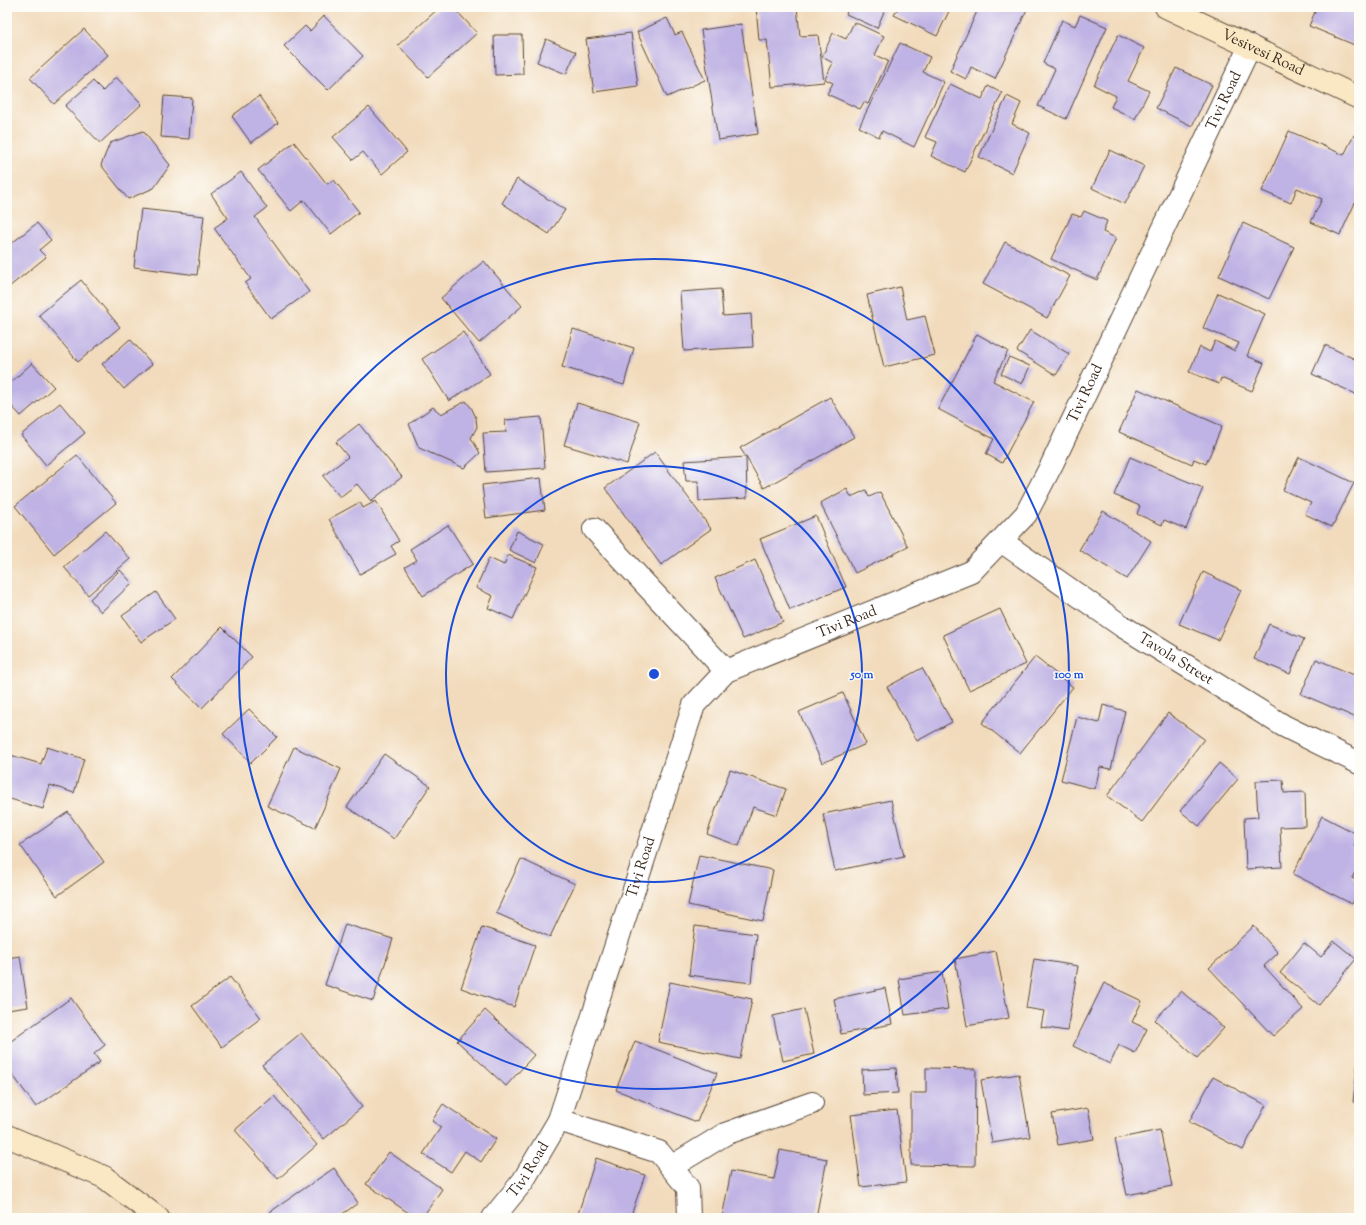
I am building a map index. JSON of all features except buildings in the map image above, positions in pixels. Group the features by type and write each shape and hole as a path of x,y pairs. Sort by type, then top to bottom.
{"street":[{"name":"Vesivesi Road","path":"1166,7 1359,98"},
{"name":"Tivi Road","path":"493,1218 523,1181 559,1120 694,705 726,671 971,572 1026,514 1052,464 1250,46"},
{"path":"594,529 726,671"},
{"name":"Tavola Street","path":"1001,541 1122,626 1284,726 1359,763"},
{"path":"671,1167 725,1134 812,1103"},
{"path":"559,1120 659,1152 688,1188 689,1218"},
{"path":"7,1136 104,1177 158,1218"}]}
